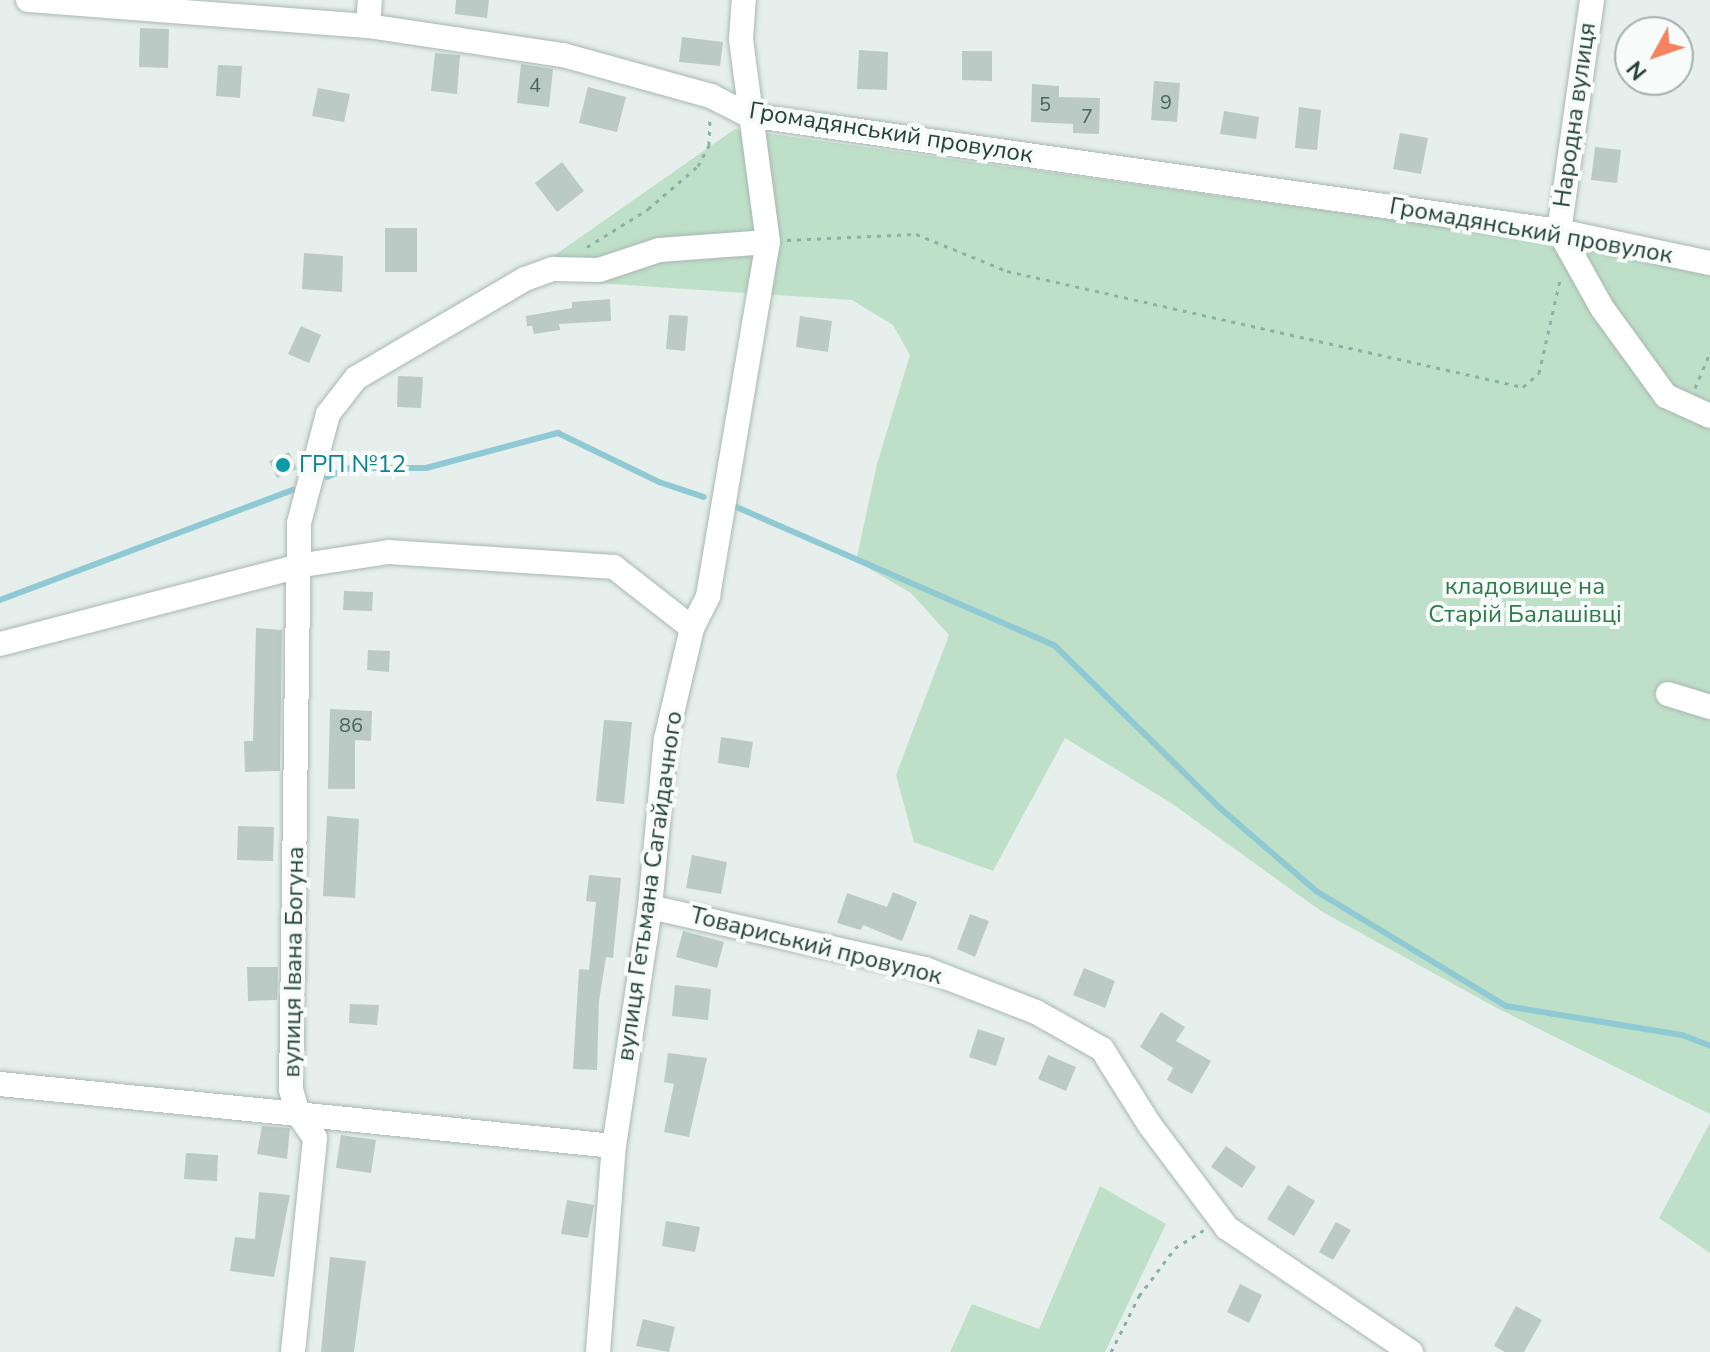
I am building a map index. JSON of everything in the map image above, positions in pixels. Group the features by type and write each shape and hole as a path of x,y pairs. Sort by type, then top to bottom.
{"street":[{"name":"Громадянський провулок","path":"28,0 368,26 563,55 711,96 748,115 1559,231 1710,263"},
{"path":"368,26 370,0"},
{"name":"вулиця Гетьмана Сагайдачного","path":"598,1352 614,1146 650,907 666,739 692,628 708,596 768,242 748,115 741,39 744,0"},
{"name":"Народна вулиця","path":"1559,231 1592,0"},
{"path":"1559,231 1602,308 1666,396 1700,411"},
{"path":"303,565 299,523 328,414 356,378 525,279 553,269 599,270 659,250 768,242"},
{"path":"0,644 303,565 389,552 614,567 692,628"},
{"name":"вулиця Івана Богуна","path":"293,1352 315,1138 298,1114 291,1089 303,565"},
{"path":"1668,694 1710,707"},
{"name":"Товариський провулок","path":"650,907 925,969 1036,1012 1102,1049 1149,1124 1227,1228 1411,1352"},
{"path":"0,1084 614,1146"}],"path":[{"path":"553,269 648,209 698,166 709,145 711,96"},
{"path":"768,242 916,234 1007,271 1523,387 1539,373 1563,269"},
{"path":"1700,411 1710,353"},
{"path":"1111,1352 1139,1296 1175,1248 1202,1230 1227,1228"}],"green space":[{"name":"кладовище на Старій Балашівці","path":"735,129 1545,241 1710,276 1710,1114 1493,1006 1321,911 1171,803 1065,738 993,871 914,842 896,775 949,635 911,593 856,561 877,464 910,355 893,325 852,300 522,278"},
{"path":"1710,1123 1710,1253 1659,1218"},
{"path":"1100,1186 1166,1224 1105,1352 950,1352 972,1304 1039,1329"}],"building":[{"path":"456,0 489,0 487,18 455,14"},
{"path":"140,28 169,29 168,68 139,67"},
{"path":"682,37 723,42 720,66 679,62"},
{"path":"859,50 888,52 887,90 857,89"},
{"path":"962,51 992,51 992,81 962,80"},
{"path":"435,53 460,55 457,94 431,91"},
{"path":"521,64 553,69 549,107 517,103"},
{"path":"218,65 242,66 240,98 216,96"},
{"path":"1154,81 1180,83 1177,122 1151,120"},
{"path":"1032,84 1059,86 1059,97 1100,98 1099,134 1073,133 1073,124 1031,122"},
{"path":"588,87 626,97 617,132 579,123"},
{"path":"318,88 350,94 344,122 312,116"},
{"path":"1299,107 1321,110 1317,150 1295,148"},
{"path":"1224,111 1259,117 1256,139 1220,134"},
{"path":"1400,133 1428,138 1421,174 1393,169"},
{"path":"1595,147 1621,150 1617,183 1591,180"},
{"path":"562,162 584,191 557,212 535,183"},
{"path":"385,228 417,228 417,272 385,272"},
{"path":"304,253 343,256 342,292 302,289"},
{"path":"610,299 611,321 559,324 560,330 534,334 532,326 527,326 526,316 572,308 572,302"},
{"path":"669,315 688,316 685,351 666,349"},
{"path":"800,316 832,321 828,352 796,347"},
{"path":"301,326 321,335 309,363 288,354"},
{"path":"398,376 423,377 421,408 397,407"},
{"name":"ГРП №12","path":"289,452 297,469 277,478 269,461"},
{"path":"344,591 373,592 372,611 343,610"},
{"path":"256,628 282,630 280,771 245,772 244,741 253,741"},
{"path":"368,650 390,651 389,672 367,670"},
{"path":"330,709 372,711 371,741 355,740 355,789 328,789"},
{"path":"604,720 632,722 624,804 596,801"},
{"path":"721,737 753,742 749,768 718,763"},
{"path":"327,816 359,819 355,898 323,896"},
{"path":"238,826 274,827 273,861 237,860"},
{"path":"692,855 727,862 721,894 686,888"},
{"path":"589,875 621,878 613,958 606,957 599,1001 597,1070 573,1069 579,969 589,970 596,902 586,901"},
{"path":"893,892 917,902 902,941 863,925 861,930 837,923 847,893 887,907"},
{"path":"970,914 989,921 975,957 957,949"},
{"path":"683,931 724,942 717,968 676,957"},
{"path":"247,967 278,967 277,1000 248,1001"},
{"path":"1084,968 1115,981 1105,1008 1073,995"},
{"path":"675,985 711,989 708,1020 672,1016"},
{"path":"350,1004 379,1005 377,1025 349,1023"},
{"path":"1161,1012 1185,1027 1176,1041 1211,1061 1192,1094 1167,1080 1173,1068 1140,1047"},
{"path":"978,1029 1005,1038 996,1066 969,1057"},
{"path":"668,1053 707,1058 689,1137 664,1132 674,1084 664,1082"},
{"path":"1048,1055 1076,1067 1066,1091 1038,1079"},
{"path":"262,1126 290,1128 287,1159 257,1154"},
{"path":"341,1135 376,1140 371,1173 336,1168"},
{"path":"1226,1146 1256,1167 1242,1188 1211,1167"},
{"path":"186,1153 218,1155 217,1181 184,1179"},
{"path":"1288,1185 1315,1201 1294,1236 1267,1219"},
{"path":"259,1192 290,1195 274,1277 230,1271 235,1237 255,1239"},
{"path":"567,1200 594,1205 588,1238 561,1234"},
{"path":"666,1221 700,1227 695,1252 662,1246"},
{"path":"1336,1222 1351,1230 1333,1260 1319,1252"},
{"path":"330,1257 366,1261 354,1352 321,1352"},
{"path":"1240,1284 1262,1295 1249,1323 1227,1312"},
{"path":"1516,1306 1542,1320 1524,1352 1505,1352 1494,1346"},
{"path":"643,1319 675,1327 669,1352 636,1346"}],"waterway":[{"path":"327,477 349,468 426,468 558,433 659,482 704,497"},
{"path":"0,600 293,490"},
{"path":"734,506 1054,645 1220,808 1316,891 1506,1006 1682,1035 1710,1046"}],"place":[{"name":"ГРП №12","path":"283,465"}]}
